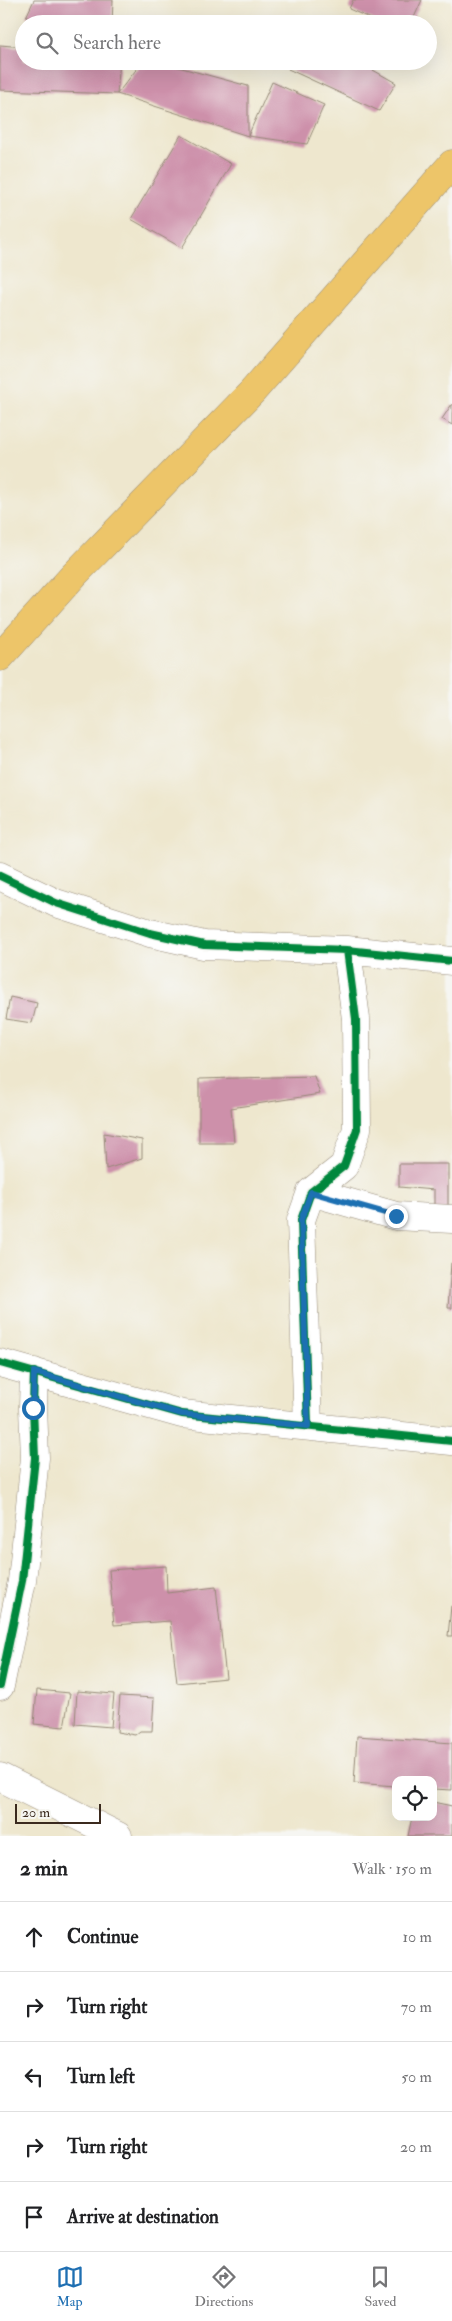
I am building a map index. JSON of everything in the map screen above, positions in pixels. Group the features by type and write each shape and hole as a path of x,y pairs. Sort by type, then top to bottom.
{"main road":[{"path":"0,657 74,575 252,392 452,164"}],"street":[{"path":"0,876 56,903 150,933 204,945 347,950 452,961"},
{"path":"308,1426 301,1220 311,1192 344,1166 357,1129 356,1020 347,950"},
{"path":"311,1192 396,1216 452,1219"},
{"path":"0,1363 182,1414 452,1441"},
{"path":"0,1686 22,1581 36,1458 33,1408 34,1372"},
{"path":"0,1777 118,1836"}],"building":[{"path":"34,0 113,0 112,15 27,15"},
{"path":"353,0 422,0 415,15 363,15 349,9"},
{"path":"0,45 15,46 15,70 119,70 117,94 0,90"},
{"path":"136,70 189,70 248,86 248,136 117,94"},
{"path":"290,70 373,70 396,83 379,111"},
{"path":"272,82 324,105 307,144 248,136"},
{"path":"181,135 231,164 182,248 131,219"},
{"path":"452,404 452,425 442,419"},
{"path":"10,997 37,1003 32,1023 6,1019"},
{"path":"314,1076 320,1094 231,1108 234,1143 199,1143 199,1079"},
{"path":"104,1133 142,1140 142,1158 106,1169"},
{"path":"399,1164 448,1164 448,1216 434,1215 434,1190 399,1187"},
{"path":"451,1263 452,1308 448,1308"},
{"path":"166,1566 167,1593 216,1587 226,1678 177,1683 170,1621 114,1625 109,1570"},
{"path":"451,1606 452,1636 448,1636"},
{"path":"37,1690 70,1693 64,1727 34,1724"},
{"path":"77,1691 114,1694 111,1727 75,1724"},
{"path":"120,1696 154,1698 152,1731 140,1731 135,1735 117,1732"},
{"path":"357,1736 452,1743 452,1790 437,1789 437,1776 392,1776 392,1786 354,1783"},
{"path":"437,1803 452,1806 452,1836 408,1836 411,1821 437,1821"}],"cycle path":[{"path":"0,876 56,903 150,933 204,945 347,950 452,961"},
{"path":"308,1426 301,1220 311,1192 344,1166 357,1129 356,1019 347,950"},
{"path":"0,1363 182,1414 452,1441"},
{"path":"0,1686 22,1581 35,1458 34,1372"}],"route":[{"path":"33,1408 34,1372 182,1414 308,1426 301,1220 311,1192 396,1216"}]}
